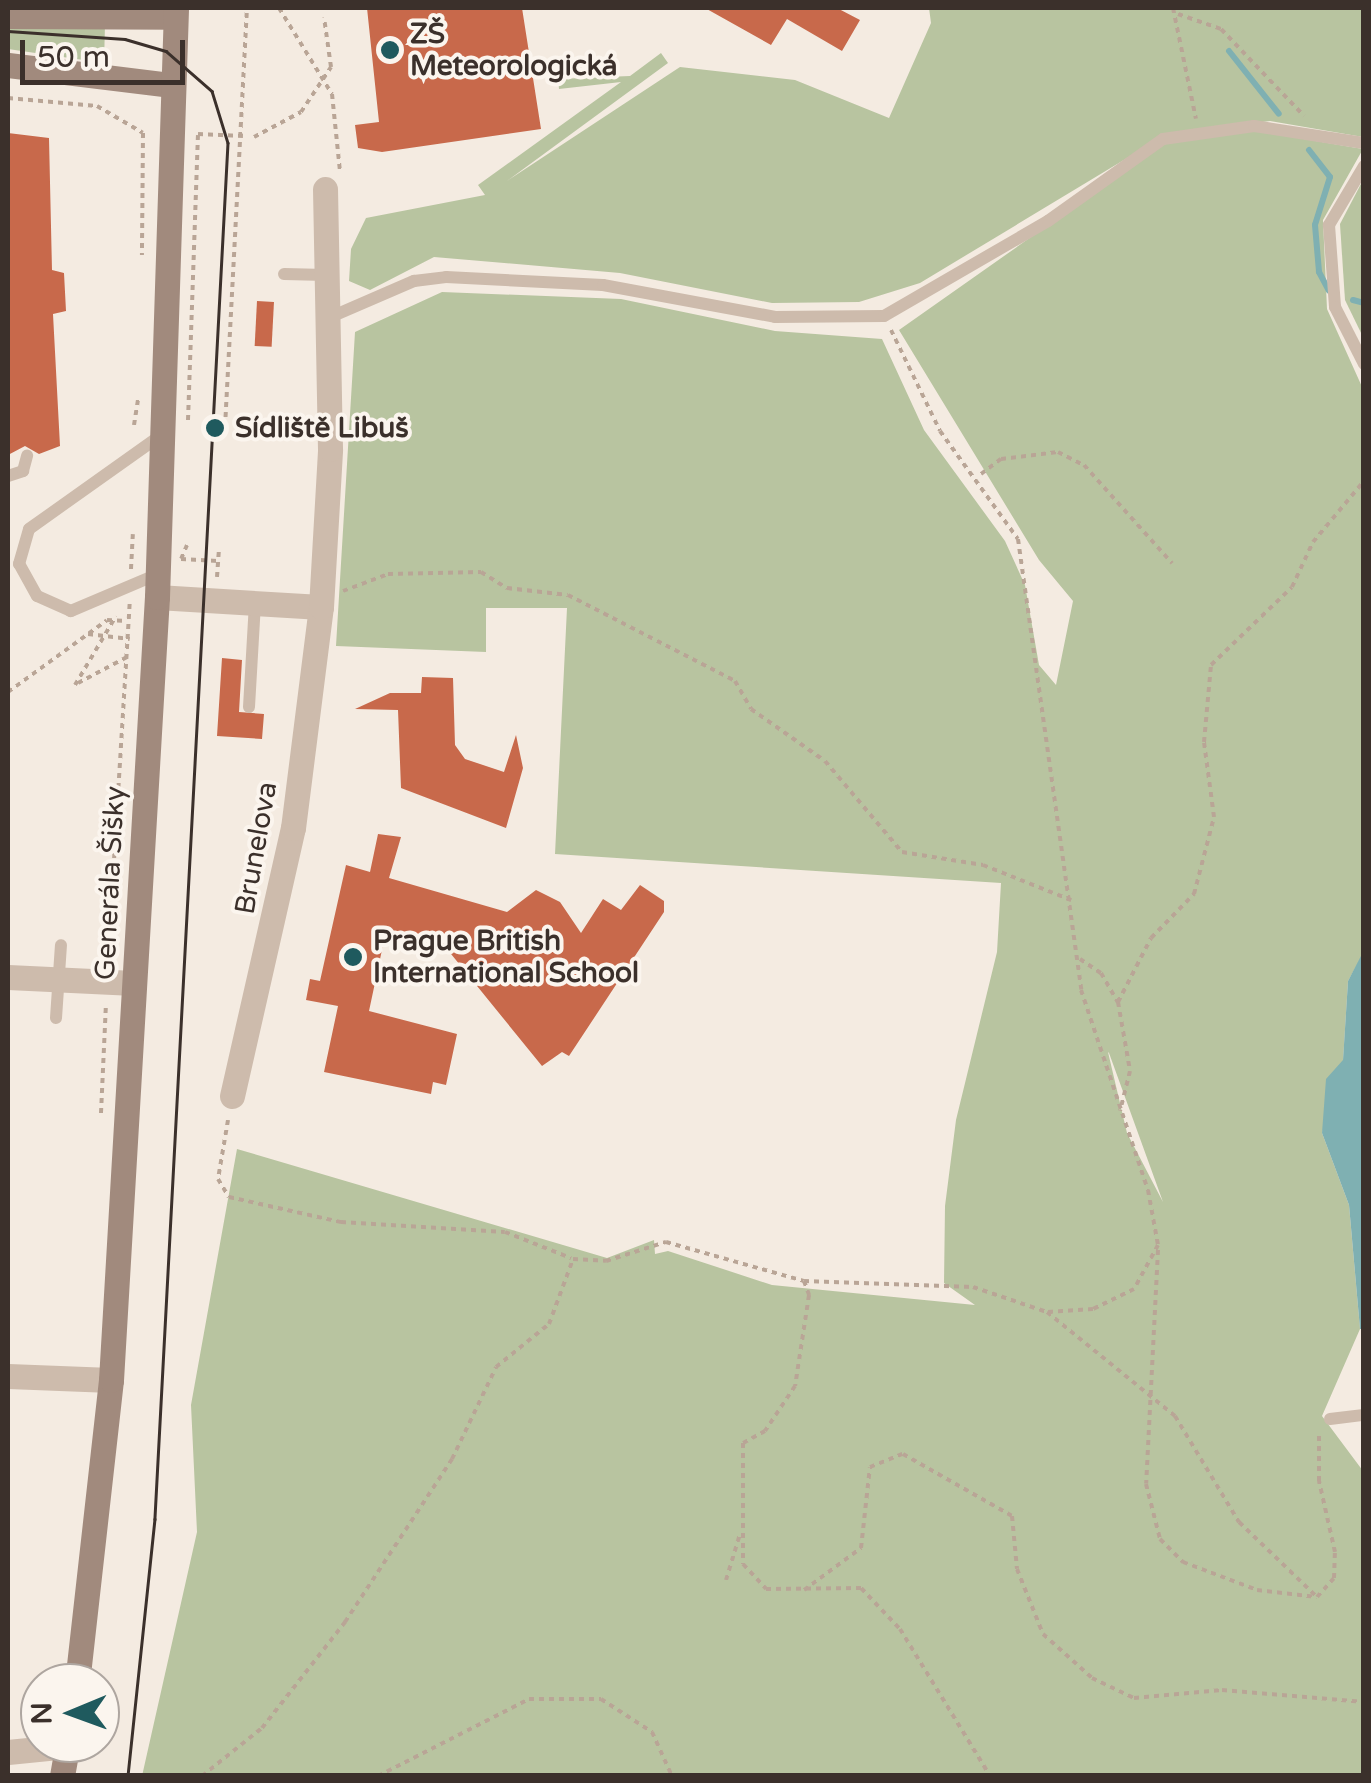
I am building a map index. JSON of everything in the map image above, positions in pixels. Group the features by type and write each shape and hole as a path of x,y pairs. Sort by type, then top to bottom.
{"main road":[{"path":"8,16 175,12"},
{"name":"Generála Šišky","path":"79,1663 112,1380 158,585 175,12"},
{"path":"8,65 172,85"}],"street":[{"name":"Brunelova","path":"232,1096 292,828 327,601 325,188"},
{"path":"158,585 216,600 327,601"},
{"path":"8,977 134,983"},
{"path":"8,1376 112,1380"}],"lane":[{"path":"326,320 414,282 446,277 603,284 775,317 884,316 1048,222 1163,139 1193,131 1254,126 1364,143"},
{"path":"1364,166 1330,225 1335,307 1364,364"},
{"path":"284,274 326,274"},
{"path":"158,585 130,588 90,607 54,606 26,582 21,544 29,529 164,432"},
{"path":"8,476 24,471 27,456"},
{"path":"249,707 255,602"},
{"path":"56,1018 61,945"},
{"path":"1330,1419 1364,1416"}],"path":[{"path":"225,426 247,8"},
{"path":"1173,8 1178,14 1197,114 1193,131"},
{"path":"1178,14 1220,29 1310,123 1337,138"},
{"path":"254,137 301,112 325,79 332,42 324,17"},
{"path":"8,98 97,106 143,133 142,266"},
{"path":"884,316 940,431 979,475 1018,539 1078,958 1158,1246 1156,1402 1146,1484 1160,1539 1183,1562 1239,1583 1317,1597"},
{"path":"134,424 138,386"},
{"path":"188,418 193,426"},
{"path":"979,475 1002,459 1058,452 1084,465 1172,563"},
{"path":"1118,1002 1151,938 1194,894 1214,817 1204,742 1211,665 1292,588 1313,542 1364,480"},
{"path":"100,1120 134,532"},
{"path":"187,545 182,559 218,561"},
{"path":"216,600 219,547"},
{"path":"327,601 388,574 481,572 506,588 568,594 734,680 751,709 826,761 902,852 983,866 1071,900"},
{"path":"116,616 129,623"},
{"path":"9,688 116,616"},
{"path":"116,616 75,685 127,657"},
{"path":"88,634 128,639"},
{"path":"1078,958 1101,973 1118,1002 1130,1071 1120,1111"},
{"path":"232,1096 218,1180 229,1196 340,1222 504,1232 573,1259 606,1261 666,1242 804,1281 973,1286 1047,1312 1197,1441 1239,1522 1317,1597"},
{"path":"1047,1312 1093,1309 1134,1288 1158,1246"},
{"path":"202,1776 262,1728 344,1622 452,1459 496,1367 549,1324 573,1259"},
{"path":"804,1281 809,1296 795,1386 766,1431 743,1443 743,1564 766,1589 861,1588 900,1630 990,1776"},
{"path":"1317,1597 1334,1578 1319,1481 1319,1428 1330,1419"},
{"path":"804,1590 861,1548 870,1467 903,1454 1012,1516 1017,1569 1044,1634 1092,1678 1134,1698 1222,1690 1364,1702"},
{"path":"726,1580 743,1524"},
{"path":"378,1776 528,1699 602,1699 652,1732 672,1776"}],"green space":[{"path":"929,8 1363,8 1363,137 1270,121 1167,134 920,283 859,302 772,303 620,273 434,257 370,290 349,281 351,249 366,218 485,195 478,185 621,82 559,89 558,79 630,76 661,53 668,63 507,181 680,67 795,80 889,118 931,23"},
{"path":"8,25 105,25 104,63 8,49"},
{"path":"1256,131 1363,149 1323,220 1327,309 1363,389 1364,952 1348,981 1343,1061 1322,1133 1349,1205 1360,1329 1322,1416 1363,1471 1363,1775 142,1776 197,1532 191,1405 237,1149 607,1258 654,1240 655,1254 668,1251 772,1285 975,1305 944,1283 945,1206 956,1120 997,952 1001,883 555,854 567,608 486,608 486,652 336,646 355,332 442,292 621,299 775,331 882,339 924,430 1005,541 1025,585 1039,665 1056,685 1073,601 1039,560 899,330 1166,142","holes":["1108,1052 1163,1202 1127,1133"]},
{"path":"1363,180 1363,337 1345,300 1340,224"}],"water":[{"path":"1363,952 1364,1329 1360,1329 1349,1205 1322,1133 1326,1079 1343,1060 1348,981"}],"building":[{"path":"367,8 522,8 541,129 382,152 358,148 355,125 379,122"},
{"path":"705,8 837,8 860,20 842,51 787,19 771,45"},
{"path":"8,133 49,138 52,270 64,273 66,311 53,314 60,446 39,454 25,446 8,455"},
{"path":"257,301 274,302 272,347 255,346"},
{"path":"222,658 242,660 239,712 264,714 262,739 217,736"},
{"path":"422,677 453,678 455,745 465,759 504,772 516,735 523,768 506,828 401,788 398,710 355,709 390,693 421,693"},
{"path":"378,834 401,837 389,878 507,912 536,890 560,902 581,933 603,899 621,910 640,885 664,901 664,912 569,1056 562,1052 542,1066 447,949 386,931 369,1011 457,1034 446,1085 433,1082 431,1094 324,1072 338,1006 306,1000 310,979 320,981 346,865 370,872"}],"waterway":[{"path":"1229,51 1279,114"},
{"path":"1309,150 1330,177 1315,225 1319,272 1329,291"},
{"path":"1364,194 1364,259"},
{"path":"1353,300 1364,303"}],"tram line":[{"path":"8,31 125,39 166,51 212,91 228,143 155,1519 128,1776"}],"place":[{"name":"ZŠ Meteorologická","path":"390,50"},
{"name":"Sídliště Libuš","path":"215,428"},
{"name":"Prague British International School","path":"353,957"}]}
